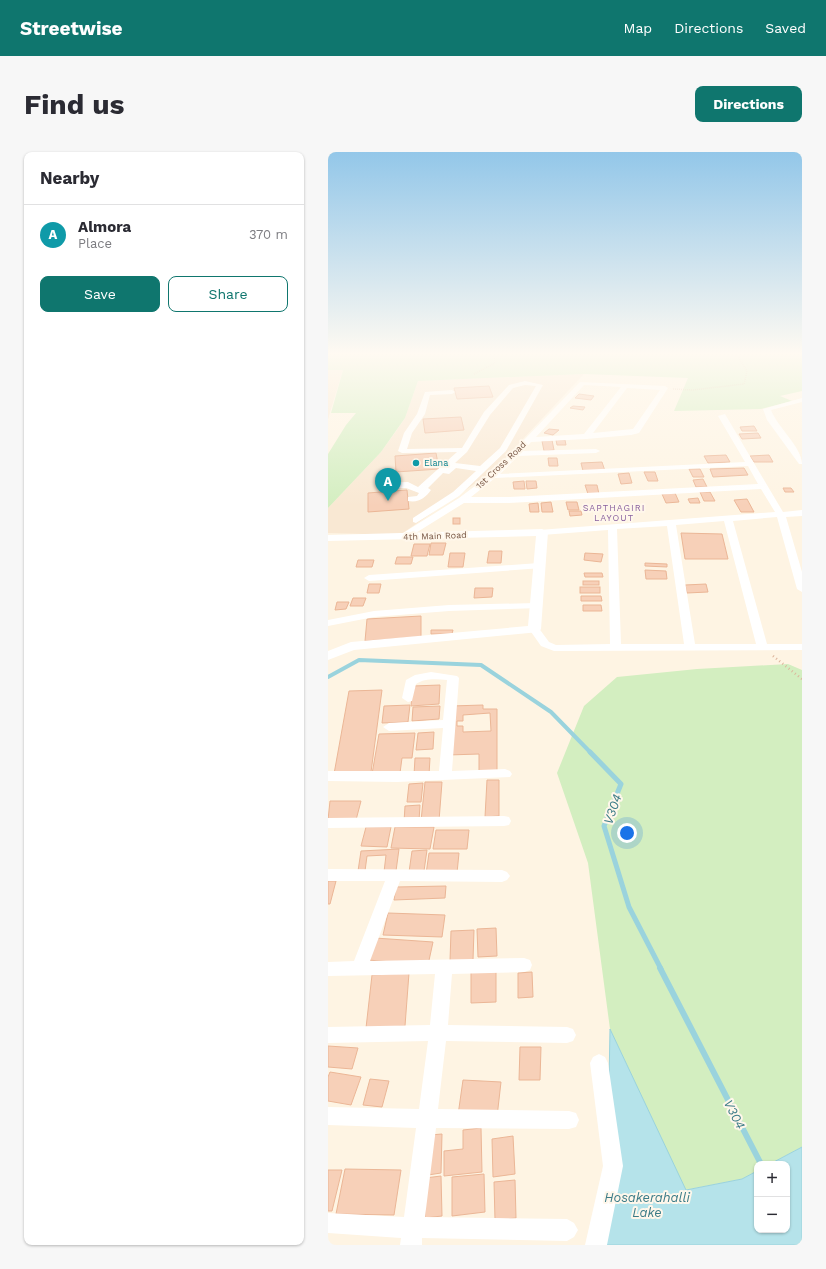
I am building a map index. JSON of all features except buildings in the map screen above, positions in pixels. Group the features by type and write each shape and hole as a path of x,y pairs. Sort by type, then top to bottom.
{"street":[{"path":"424,404 421,414 408,432 402,451 464,450"},
{"path":"380,486 408,485 419,491 464,450 487,414 496,404"},
{"path":"388,538 456,494 503,449 529,404"},
{"name":"1st Cross Road","path":"403,537 463,500 492,476 529,440 561,404"},
{"path":"586,437 611,404"},
{"path":"529,440 625,435 636,431 654,404"},
{"path":"786,404 767,409 771,420 802,462"},
{"path":"722,416 749,464 781,515 802,589"},
{"path":"515,454 596,451"},
{"path":"492,476 518,476 749,464"},
{"path":"411,499 420,498 454,465 482,469"},
{"path":"463,500 509,500 763,486"},
{"path":"802,513 542,532 534,629 544,644 554,648 690,646 802,647"},
{"path":"728,519 762,647"},
{"path":"671,523 690,646"},
{"path":"612,527 616,648"},
{"name":"4th Main Road","path":"328,538 388,538 542,532"},
{"path":"369,578 539,566"},
{"path":"328,623 374,614 449,608 536,606"},
{"path":"328,656 351,646 534,629"},
{"path":"408,698 410,682 414,679 419,677 445,676 453,678 445,776"},
{"path":"388,727 449,724"},
{"path":"328,776 445,776 505,774"},
{"path":"328,823 504,821"},
{"path":"328,875 502,876"},
{"path":"358,969 394,876"},
{"path":"328,969 524,965"},
{"path":"413,1236 438,1034 444,967"},
{"path":"328,1035 567,1035"},
{"path":"596,1245 613,1166 598,1063"},
{"path":"328,1116 569,1120"},
{"path":"328,1223 413,1236 567,1230"}],"path":[{"path":"762,647 802,680"}],"shaded area":[{"path":"328,404 333,404 328,419"},
{"path":"410,404 556,404 493,471 400,535 328,533 328,508 381,452 405,418"}],"green space":[{"path":"334,404 410,404 405,418 381,452 328,508 328,454 346,425 356,413 331,413"},
{"path":"677,404 780,404 761,409 674,411"},
{"path":"788,664 802,670 802,1147 776,1161 754,1161 754,1173 742,1179 685,1190 610,1029 588,863 557,773 584,706 617,677 697,669"}],"water":[{"name":"Hosakerahalli Lake","path":"610,1029 686,1190 742,1179 754,1173 754,1233 790,1233 790,1161 776,1161 802,1147 802,1245 606,1245"}],"waterway":[{"name":"V304","path":"328,677 359,660 481,665 551,712 591,753"},
{"name":"V304","path":"590,752 621,784 604,826 629,907 661,969"},
{"name":"V304","path":"660,968 759,1161"}],"place":[{"name":"Elana","path":"416,463"},
{"name":"Almora","path":"388,501"}],"district":[{"name":"SAPTHAGIRI LAYOUT","path":"614,514"}]}
